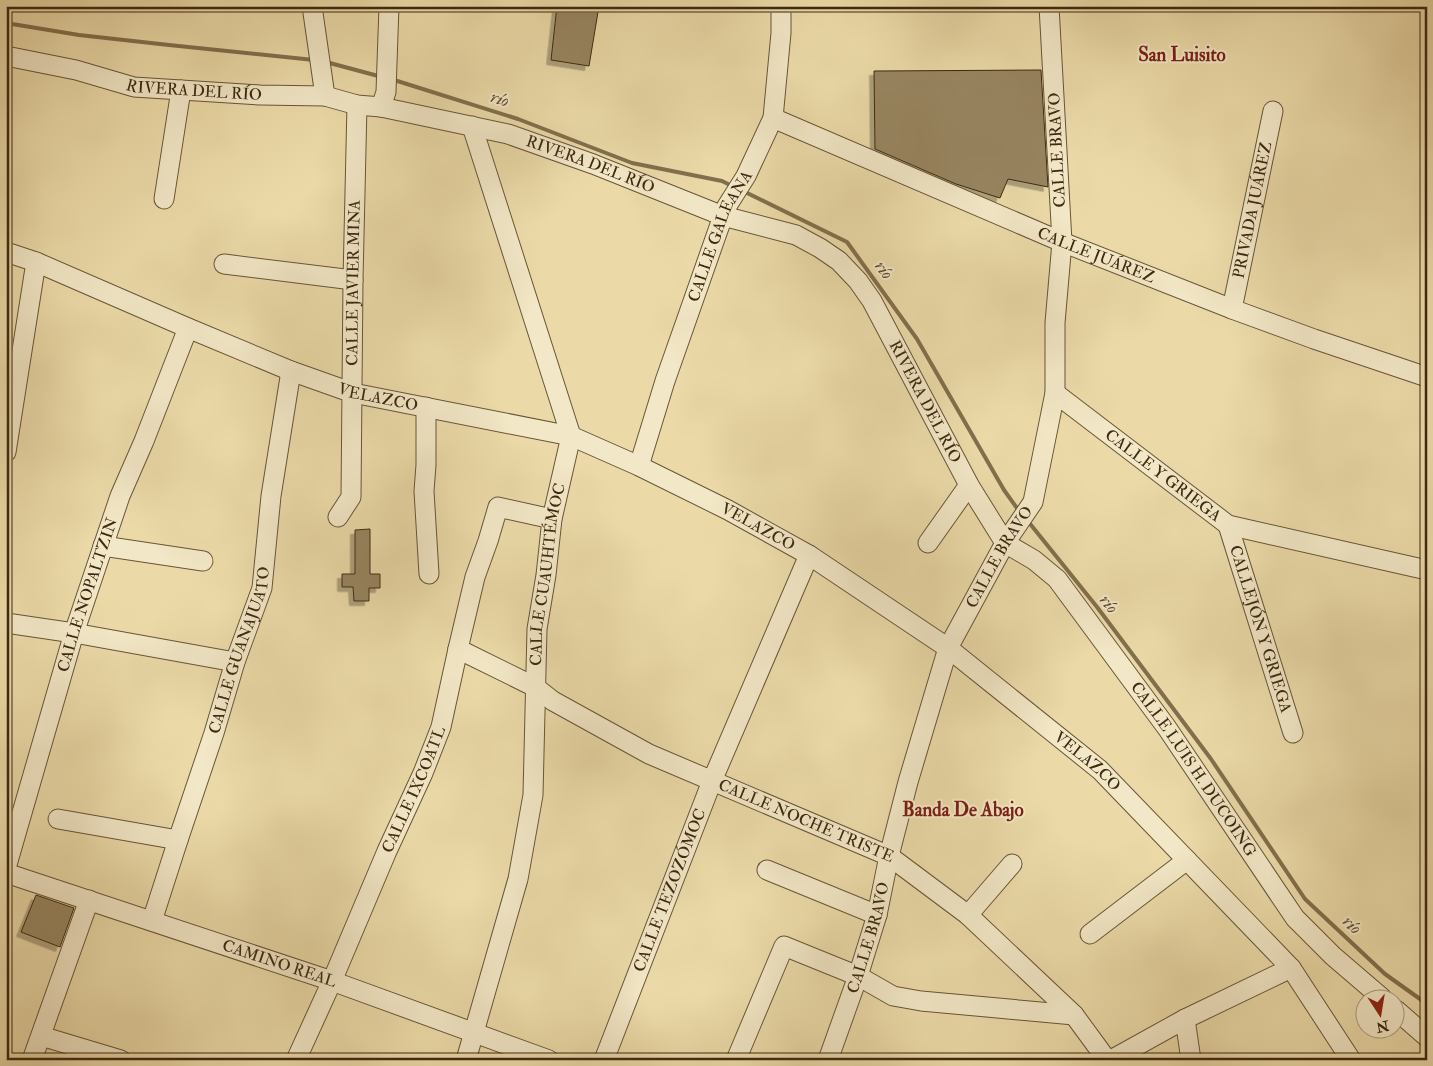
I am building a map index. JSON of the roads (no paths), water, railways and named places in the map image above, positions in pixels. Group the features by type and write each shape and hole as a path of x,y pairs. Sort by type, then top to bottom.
{"street":[{"path":"312,6 323,88"},
{"path":"384,100 388,56 389,6"},
{"name":"CALLE GALEANA","path":"639,466 665,381 725,211 746,176 773,118 781,33 781,6"},
{"name":"CALLE BRAVO","path":"828,1060 858,976 877,914 889,856 908,782 948,648 1007,540 1033,502 1055,393 1056,323 1062,242 1049,6"},
{"name":"RIVERA DEL RÍO","path":"6,56 76,70 134,86 260,95 323,88 357,105 384,100 472,126 508,134 796,235 839,261 858,281 872,301 970,485 1007,540"},
{"path":"164,199 181,90"},
{"name":"CALLE JAVIER MINA","path":"338,517 351,497 357,105"},
{"name":"PRIVADA JUÁREZ","path":"1232,309 1273,111"},
{"name":"CALLE JUÁREZ","path":"773,118 1062,242 1232,309 1314,339 1427,376"},
{"path":"472,126 571,436"},
{"name":"VELAZCO","path":"6,252 36,262 291,371 352,393 571,436 639,466 728,510 809,555 948,648 1100,770 1291,968 1351,1060"},
{"path":"6,452 36,262"},
{"path":"224,264 353,280"},
{"name":"CALLE NOPALTZIN","path":"6,868 74,633 103,546 120,496 144,441 188,328"},
{"name":"CALLE GUANAJUATO","path":"152,921 214,733 234,662 262,588 271,496 291,371"},
{"name":"CALLE Y GRIEGA","path":"1055,393 1228,525 1427,570"},
{"path":"426,407 424,491 428,574"},
{"name":"CALLE CUAUHTÉMOC","path":"466,1060 518,879 532,804 537,629 552,519 571,436"},
{"path":"928,543 970,485"},
{"name":"CALLE IXCOATL","path":"296,1060 423,773 441,727 475,577 498,507 552,519"},
{"name":"CALLEJÓN Y GRIEGA","path":"1228,525 1293,733"},
{"name":"CALLE LUIS H. DUCOING","path":"1007,540 1057,579 1167,728 1295,918 1333,956 1370,988"},
{"path":"103,546 203,561"},
{"name":"CALLE TEZOZÓMOC","path":"604,1060 712,781 809,555"},
{"path":"6,623 74,633 234,662"},
{"name":"CALLE NOCHE TRISTE","path":"458,649 535,687 552,701 649,754 889,856 968,915 1074,1015 1107,1060"},
{"path":"58,820 178,840"},
{"path":"1090,934 1188,860"},
{"path":"968,915 1012,864"},
{"path":"767,870 877,914"},
{"name":"CAMINO REAL","path":"6,873 332,981 549,1060"},
{"path":"32,1060 89,900"},
{"path":"736,1060 784,946 858,976 893,996 920,1002 1074,1015"},
{"path":"1111,1060 1185,1020 1291,968"},
{"path":"1406,1019 1427,1037"},
{"path":"1185,1020 1190,1060"},
{"path":"41,1036 121,1060"}],"waterway":[{"name":"río","path":"6,23 79,35 314,60"},
{"name":"río","path":"326,62 382,77"},
{"name":"río","path":"391,79 518,119 632,163 722,181 732,186"},
{"name":"río","path":"743,191 847,242 917,339 1004,490 1019,511"},
{"name":"río","path":"1027,520 1097,607 1211,759 1305,899 1385,974 1427,1004"}],"district":[{"name":"San Luisito","path":"1182,55"},
{"name":"Banda De Abajo","path":"963,810"}]}
